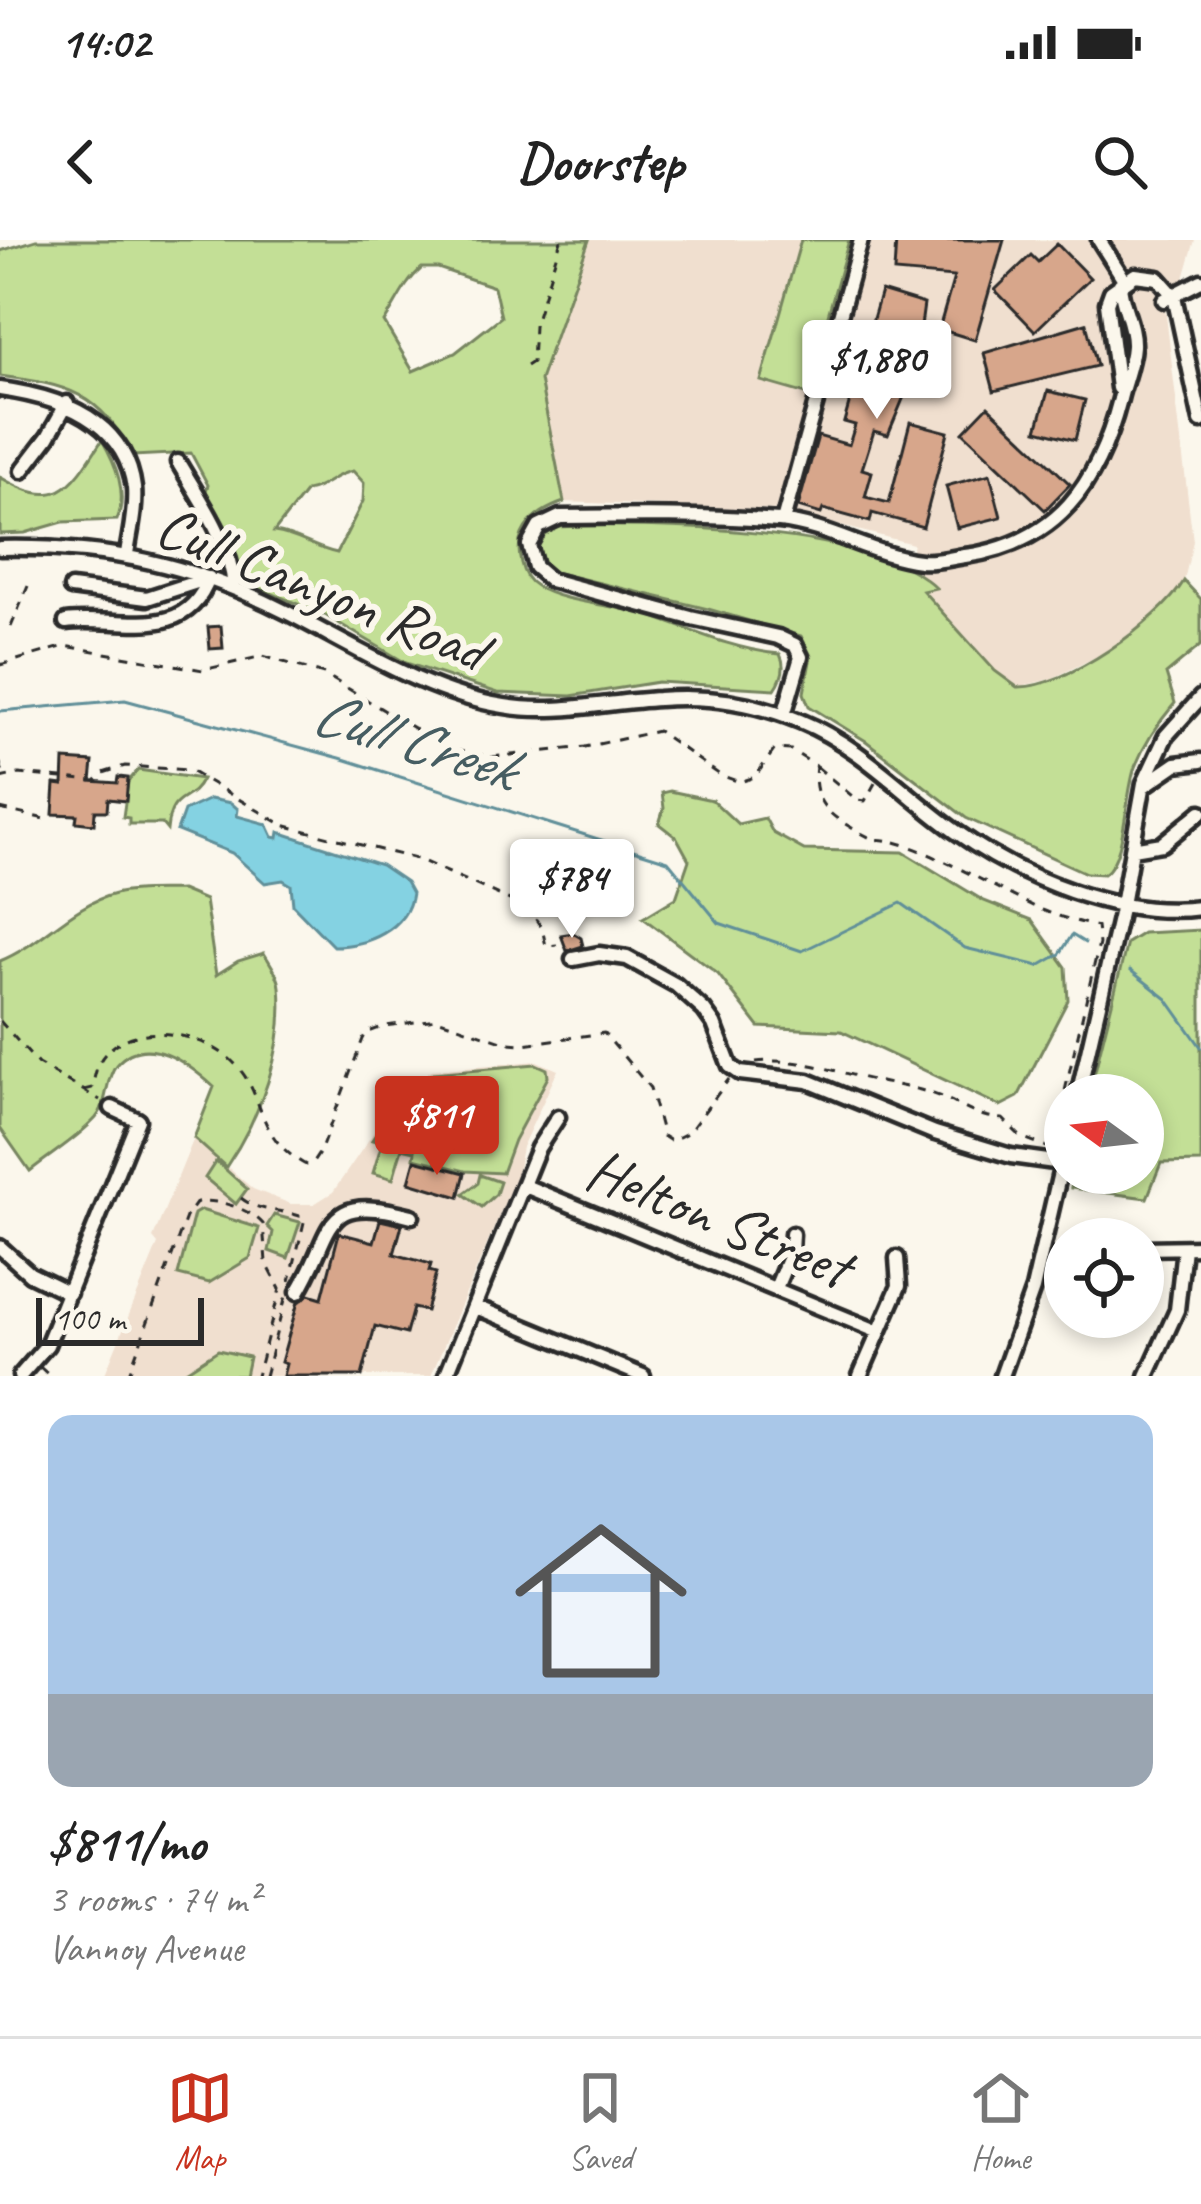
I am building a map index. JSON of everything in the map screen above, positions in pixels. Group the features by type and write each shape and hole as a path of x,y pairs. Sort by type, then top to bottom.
{"street":[{"path":"783,521 861,240"},
{"path":"784,715 801,657 795,645 550,580 535,567 529,545 538,527 560,517 783,521 920,561 1009,546 1040,530 1082,492 1108,444 1133,341 1122,282 1099,240"},
{"path":"1118,403 1116,350 1106,314 1111,292 1135,275 1158,278 1169,298 1201,422"},
{"path":"1169,298 1201,281"},
{"path":"0,389 67,403 103,427 126,460 134,489 127,554"},
{"path":"22,471 67,403"},
{"path":"178,462 220,536 232,566 234,587"},
{"name":"Cull Canyon Road","path":"0,548 127,554 209,578 419,680 479,702 548,710 703,698 784,715 844,743 978,846 1041,877 1122,905 1158,910 1201,908"},
{"path":"86,619 92,606 78,589 147,598 209,578"},
{"path":"66,622 86,619 115,625 173,618 201,598 209,578"},
{"path":"1083,1074 1122,905 1143,787 1166,736 1201,697"},
{"path":"1143,787 1176,764 1201,761"},
{"path":"1132,849 1162,844 1201,812"},
{"path":"573,959 599,954 627,958 676,985 714,1024 734,1070 746,1075 808,1082 935,1133 1011,1156 1044,1155"},
{"path":"20,1376 47,1345 138,1120 112,1108"},
{"path":"446,1376 464,1318 476,1306 487,1263 538,1148 558,1117"},
{"name":"Helton Street","path":"525,1186 879,1332"},
{"path":"1001,1376 1033,1289 1052,1194"},
{"path":"298,1292 327,1229 339,1217 371,1204 412,1216"},
{"path":"776,1288 791,1252 792,1234"},
{"path":"0,1247 30,1274 69,1293"},
{"path":"1164,1248 1201,1247"},
{"path":"1147,1376 1177,1310 1184,1248"},
{"path":"860,1376 898,1286 897,1258"},
{"path":"476,1306 643,1376"}],"path":[{"path":"526,366 532,362 534,326 561,240"},
{"path":"11,627 28,586"},
{"path":"0,665 65,646 203,670 263,656 324,674 448,749 492,757 585,747 658,731 720,775 740,782 755,777 775,749 791,750 842,791 865,800 883,772"},
{"path":"0,763 2,777 20,774 95,781 125,766 189,770 284,825 420,860 528,908 542,928 546,946 556,945"},
{"path":"816,766 813,788 832,817 874,840 913,848 1046,912 1097,927 1099,944 1075,1074"},
{"path":"0,809 45,819"},
{"path":"84,1090 92,1088 106,1052 129,1035 149,1033 199,1043 234,1063 277,1144 306,1165 312,1164 366,1033 437,1019 524,1044 604,1033 650,1088 663,1136 671,1141 689,1132 734,1070 757,1061 809,1061 940,1096 976,1117 1004,1119 1021,1137 1044,1147"},
{"path":"0,1021 38,1064 112,1108"},
{"path":"241,1198 256,1208 277,1209 306,1220 265,1376"},
{"path":"128,1376 186,1217 197,1202 208,1200 253,1215 263,1224 266,1262 280,1289 257,1376"}],"shaded area":[{"path":"589,240 1195,240 1181,289 1165,307 1193,541 1184,581 1165,607 1104,653 1051,679 1017,687 995,671 922,590 934,588 908,565 913,544 778,510 564,502 540,380"},
{"path":"537,1061 558,1070 522,1147 517,1174 431,1376 104,1376 158,1244 153,1238 194,1138 253,1189 291,1204 314,1204 333,1192 395,1101 431,1070"}],"green space":[{"path":"36,240 589,240 540,380 564,502 544,511 523,531 519,551 524,573 536,586 562,597 640,613 732,644 780,654 783,668 775,689 658,682 571,696 498,693 406,663 325,615 239,580 233,543 205,493 208,485 191,453 133,456 108,418 80,395 0,376 0,251","holes":["422,268 438,268 494,287 501,317 455,353 413,371 384,322","353,471 364,483 363,501 337,553 274,532 306,491"]},
{"path":"801,240 849,240 806,394 761,381"},
{"path":"102,440 119,479 117,520 63,522 25,533 0,534 0,477 36,493 61,490"},
{"path":"557,527 699,528 864,552 907,568 936,588 923,591 995,671 1017,687 1060,677 1110,650 1155,615 1184,581 1201,599 1201,645 1166,674 1175,703 1152,733 1135,767 1117,855 1104,874 1086,873 966,818 866,741 809,706 804,693 811,656 801,636 554,572 544,564 538,546"},
{"path":"138,770 202,779 176,803 167,830 162,824 129,824 129,818 123,817 128,782"},
{"path":"662,793 712,800 738,824 765,818 773,833 804,850 903,852 984,901 1032,920 1066,967 1068,1000 1018,1097 1000,1106 841,1031 759,1027 718,974 643,918 676,898 689,860 677,838 659,824"},
{"path":"181,890 205,900 216,975 264,953 279,983 275,1058 250,1126 226,1167 194,1138 214,1087 180,1061 141,1051 116,1065 96,1118 30,1171 0,1128 0,961 99,899 131,891"},
{"path":"1201,930 1201,1162 1164,1163 1164,1074 1094,1074 1127,943 1143,933"},
{"path":"536,1064 547,1069 548,1077 502,1173 465,1171 414,1158 415,1151 402,1148 393,1179 373,1173 382,1143 372,1140 397,1103 433,1073"},
{"path":"216,1161 247,1189 236,1204 205,1178"},
{"path":"480,1175 500,1182 496,1194 482,1207 463,1194 478,1183"},
{"path":"201,1210 259,1228 250,1258 209,1283 178,1275 194,1214"},
{"path":"274,1215 300,1222 288,1258 269,1251 273,1232 267,1226"},
{"path":"218,1350 249,1357 245,1376 178,1376"}],"water":[{"path":"210,799 231,803 238,809 237,816 267,824 273,837 278,838 279,832 381,865 406,882 412,893 409,906 394,926 372,939 333,946 293,905 291,885 283,880 265,883 232,853 177,831 184,811"}],"building":[{"path":"896,240 1004,240 975,340 939,329 954,277 894,272"},
{"path":"1057,244 1090,278 1035,331 995,290 1031,255 1038,262"},
{"path":"881,291 924,304 915,370 888,435 874,431 862,469 872,472 865,497 889,503 910,422 948,432 923,527 872,513 870,522 798,507 818,436 849,445 855,425 844,422 853,390 832,384 850,320 871,326"},
{"path":"1086,323 1097,366 994,391 984,353"},
{"path":"1048,391 1085,400 1075,440 1037,430"},
{"path":"988,406 1070,484 1045,510 963,432"},
{"path":"990,474 1001,517 957,528 946,486"},
{"path":"221,626 223,648 210,649 208,627"},
{"path":"64,760 93,762 91,781 117,783 118,777 128,778 126,801 108,799 107,811 95,811 94,824 76,822 77,815 53,814 55,784 63,785"},
{"path":"573,933 583,946 567,951 561,935"},
{"path":"415,1160 465,1173 459,1197 409,1182"},
{"path":"380,1220 402,1225 394,1254 431,1264 429,1271 436,1273 426,1311 413,1308 406,1334 375,1326 362,1376 283,1376 286,1364 281,1362 298,1302 309,1294 322,1298 339,1233 374,1242"}],"waterway":[{"name":"Cull Creek","path":"0,711 125,700 340,758 668,861 719,923 802,951 901,903 965,948 1039,966 1060,954 1072,935 1085,943"},
{"name":"Cull Creek","path":"1130,970 1167,999 1201,1047"}]}
